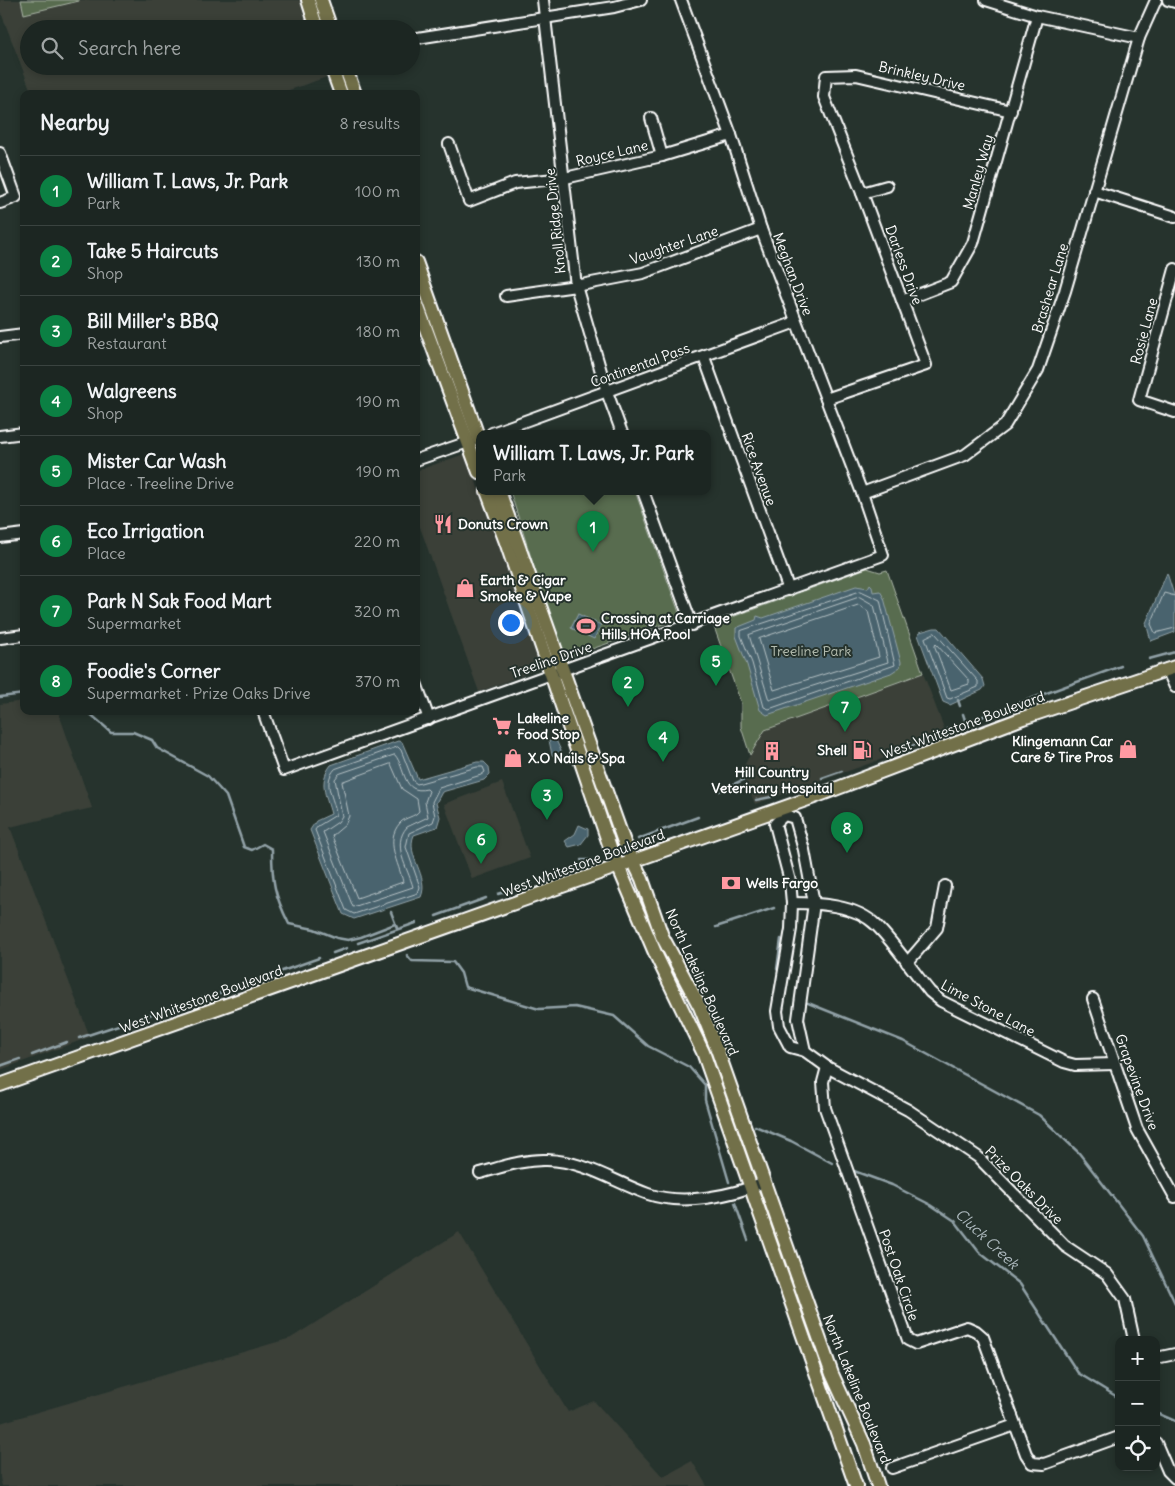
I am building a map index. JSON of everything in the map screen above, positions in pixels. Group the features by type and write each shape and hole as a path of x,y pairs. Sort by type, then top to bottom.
{"main road":[{"path":"308,0 314,20"},
{"path":"321,0 329,20"},
{"path":"334,75 340,90"},
{"path":"348,75 354,90"},
{"path":"420,274 476,439"},
{"path":"420,311 476,439"},
{"name":"North Lakeline Boulevard","path":"488,495 662,936 700,1007 717,1049 832,1374 864,1444 878,1486"},
{"name":"North Lakeline Boulevard","path":"500,495 558,673 610,847 656,955 703,1052 856,1486"},
{"name":"West Whitestone Boulevard","path":"0,1085 618,866 783,811 1023,718 1171,668"},
{"path":"799,1324 814,1320"}],"street":[{"name":"Knoll Ridge Drive","path":"544,0 576,286 607,392 621,430"},
{"path":"420,37 546,18 614,3 641,0"},
{"name":"Meghan Drive","path":"680,0 731,135 761,229 862,493 883,556"},
{"path":"986,0 1037,16 1139,38"},
{"name":"Brashear Lane","path":"862,493 965,456 1005,425 1038,370 1065,291 1139,38 1156,0"},
{"path":"1168,0 1175,2"},
{"name":"Manley Way","path":"902,301 950,282 961,267 973,243 1037,16"},
{"name":"Brinkley Drive","path":"826,76 856,75 1011,110"},
{"name":"Darless Drive","path":"826,76 824,97 926,365 826,399"},
{"path":"651,118 662,156"},
{"name":"Royce Lane","path":"449,144 469,201 515,183 565,178 662,156 731,135"},
{"path":"0,153 16,197 0,203"},
{"path":"862,193 887,186"},
{"path":"1094,192 1175,217"},
{"name":"Vaughter Lane","path":"506,296 576,286 643,273 761,229"},
{"name":"Rosie Lane","path":"1175,270 1139,400 1175,412"},
{"name":"Continental Pass","path":"500,430 796,322"},
{"path":"0,337 20,334"},
{"name":"Rice Avenue","path":"704,357 789,590"},
{"path":"0,436 20,434"},
{"path":"420,459 476,439"},
{"path":"644,495 692,625"},
{"path":"0,537 20,534"},
{"name":"Treeline Drive","path":"264,715 284,770 883,556"},
{"path":"0,638 20,636"},
{"path":"1171,668 1175,687"},
{"path":"420,694 429,719"},
{"path":"783,811 795,818 804,850 814,903 798,1019 805,1051"},
{"name":"Prize Oaks Drive","path":"783,811 775,824 790,881 792,904 791,929 778,1019 783,1036 790,1047 805,1051 827,1067 908,1110 978,1157 1065,1246 1106,1274 1125,1299 1133,1336"},
{"path":"907,964 937,928 946,886"},
{"name":"Lime Stone Lane","path":"792,904 814,903 858,913 876,924 930,992 941,1001 1064,1062 1075,1065 1115,1064"},
{"name":"Grapevine Drive","path":"1093,999 1137,1129 1175,1197"},
{"name":"Post Oak Circle","path":"827,1067 823,1082 825,1108 908,1340 916,1344 967,1327 983,1337 1026,1454 1032,1463 1044,1464 1115,1438"},
{"path":"480,1173 513,1163 547,1160 582,1166 649,1194 664,1198 702,1198 752,1188 764,1182"},
{"path":"1160,1357 1175,1354"},
{"path":"892,1468 1015,1425"},
{"path":"1160,1452 1168,1471 1175,1478"}],"shaded area":[{"path":"0,0 303,0 309,20 20,20 20,62 0,10"},
{"path":"25,75 326,75 327,77 290,90 30,90"},
{"path":"467,453 476,482 476,495 482,495 546,666 479,692 420,527 420,470"},
{"path":"923,673 947,736 755,804 741,771 764,730"},
{"path":"20,702 20,715 59,715 92,808 10,827 90,1037 0,1070 0,704"},
{"path":"502,782 530,858 472,879 444,804"},
{"path":"459,1232 568,1412 594,1401 663,1477 692,1461 707,1486 2,1486 0,1478 0,1423 291,1338"}],"green space":[{"path":"21,0 79,0 79,1 24,14"},
{"path":"511,495 636,495 681,618 563,659"},
{"name":"Treeline Park","path":"867,568 880,572 887,570 923,673 765,730 750,755 741,727 741,703 713,624"}],"water":[{"path":"1167,573 1175,598 1175,632 1151,641 1146,623"},
{"name":"Treeline Park","path":"870,584 873,592 880,591 884,598 901,662 900,667 891,673 767,715 760,710 747,665 736,636 736,628 756,620 757,616 763,618 856,586 868,588"},
{"name":"Crossing at Carriage Hills HOA Pool","path":"578,614 601,625 594,639 571,628"},
{"path":"939,628 983,679 985,686 982,690 950,705 943,702 918,635 920,632"},
{"path":"549,740 556,740 562,753 558,758 552,755"},
{"path":"398,741 402,742 418,779 477,762 484,762 489,767 490,774 484,780 442,792 436,803 440,817 437,827 414,835 413,851 423,889 421,897 354,919 343,914 310,830 316,821 331,814 325,795 324,783 327,771 331,765"},
{"path":"579,825 588,829 588,835 581,844 569,847 565,841 575,834"}],"waterway":[{"path":"1149,659 1175,652"},
{"path":"948,729 1121,666"},
{"name":"Cluck Creek","path":"0,697 20,694"},
{"path":"958,700 960,706"},
{"path":"963,714 966,723"},
{"name":"Cluck Creek","path":"92,715 111,732 133,732 152,740 157,748 208,776 226,796 244,847 252,850 263,844 272,849 275,888 289,924 314,929 348,940 395,924"},
{"path":"896,752 917,744"},
{"path":"822,778 842,771"},
{"path":"719,791 745,779"},
{"path":"783,792 799,786"},
{"path":"756,800 771,797"},
{"path":"638,839 698,817"},
{"path":"581,860 594,860"},
{"path":"517,887 532,883"},
{"path":"498,894 505,892"},
{"path":"436,916 486,898"},
{"path":"716,927 774,908"},
{"path":"391,912 397,928"},
{"path":"358,943 416,923"},
{"path":"780,972 777,969 781,939"},
{"path":"333,953 347,948"},
{"name":"Cluck Creek","path":"407,955 412,961 453,962 461,973 465,987 539,1009 575,1007 614,1016 648,1046 689,1067 705,1085 705,1100 729,1182"},
{"path":"220,993 319,958"},
{"path":"192,1001 208,996"},
{"path":"808,1003 903,1041 1039,1115 1079,1153 1143,1236 1175,1303"},
{"path":"79,1038 179,1005"},
{"path":"32,1055 67,1042"},
{"path":"0,1066 20,1059"},
{"name":"Cluck Creek","path":"755,1126 791,1141 832,1163"},
{"name":"Cluck Creek","path":"854,1171 892,1185 931,1205 955,1221 979,1252 1020,1284 1078,1373 1115,1396"},
{"path":"735,1203 748,1240"},
{"name":"Cluck Creek","path":"1160,1414 1175,1421"}],"place":[{"name":"Donuts Crown","path":"443,524"},
{"name":"William T. Laws, Jr. Park","path":"593,552"},
{"name":"Earth & Cigar Smoke & Vape","path":"465,588"},
{"name":"Crossing at Carriage Hills HOA Pool","path":"586,626"},
{"name":"Mister Car Wash","path":"716,686"},
{"name":"Take 5 Haircuts","path":"628,707"},
{"name":"Lakeline Food Stop","path":"502,726"},
{"name":"Park N Sak Food Mart","path":"845,732"},
{"name":"Klingemann Car Care & Tire Pros","path":"1128,749"},
{"name":"Shell","path":"862,750"},
{"name":"Hill Country Veterinary Hospital","path":"772,751"},
{"name":"X.O Nails & Spa","path":"513,758"},
{"name":"Walgreens","path":"663,762"},
{"name":"Bill Miller's BBQ","path":"547,820"},
{"name":"Foodie's Corner","path":"847,853"},
{"name":"Eco Irrigation","path":"481,864"},
{"name":"Wells Fargo","path":"731,883"}]}
